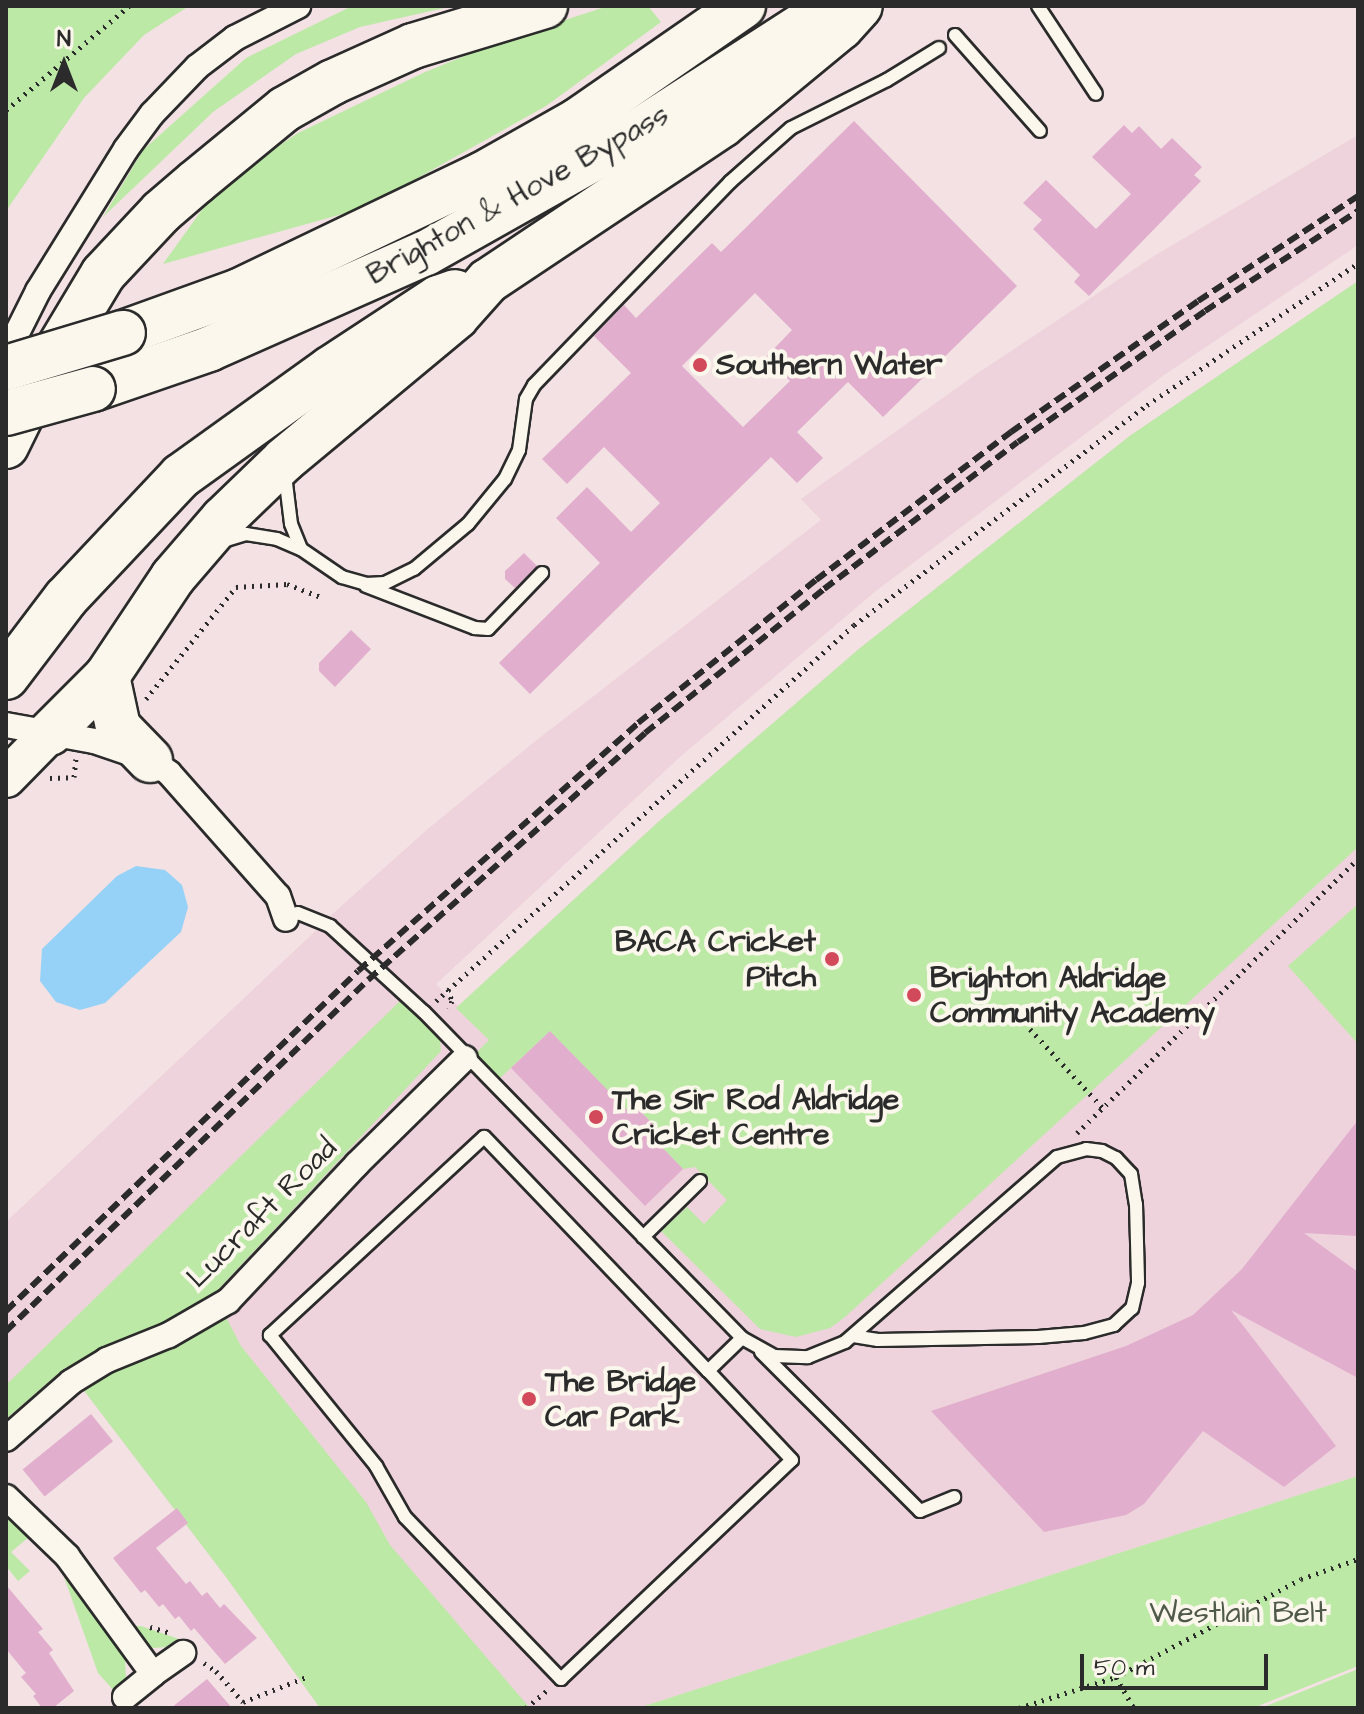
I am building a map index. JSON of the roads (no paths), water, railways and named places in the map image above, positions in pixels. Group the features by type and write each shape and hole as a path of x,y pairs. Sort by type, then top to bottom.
{"highway":[{"path":"6,446 34,389 103,274 161,212 285,109 333,82 413,46 545,6"},
{"name":"Brighton & Hove Bypass","path":"6,368 123,333 239,291 483,174 577,121 743,6"},
{"name":"Brighton & Hove Bypass","path":"6,413 93,389 235,339 426,253 609,150 833,6"},
{"path":"83,733 107,676 150,608 196,550 284,460 456,317 488,281 722,125 841,27 860,6"},
{"path":"6,677 66,598 181,476 330,369 438,298 488,281"},
{"path":"83,733 107,676"},
{"path":"83,733 150,760"}],"main road":[{"path":"23,778 83,733"}],"street":[{"path":"6,355 38,291 94,199 152,114 197,67 235,38 259,23 298,6"},
{"path":"6,725 83,733"},
{"path":"150,760 169,773 278,896 286,919"},
{"name":"Lucraft Road","path":"6,1439 71,1382 95,1367 137,1346 169,1335 228,1301 357,1164 465,1058"},
{"path":"6,1497 47,1534 85,1578 153,1674"},
{"path":"125,1697 186,1648"}],"lane":[{"path":"1038,6 1096,94"},
{"path":"955,35 1040,131"},
{"path":"355,582 385,583 414,569 468,524 496,492 514,463 522,439 526,399 534,385 763,150 814,113 887,80 939,48"},
{"path":"284,460 288,510 301,549"},
{"path":"196,550 246,534 266,536 301,549 328,570 355,582 482,629 492,625 542,573"},
{"path":"286,919 298,913 330,926 424,1012 465,1058 920,1511 954,1497"},
{"path":"484,1137 708,1371 792,1460 561,1679 405,1517 376,1466 270,1335 484,1137"},
{"path":"748,1341 774,1356 790,1358 830,1351 853,1336 1057,1157 1086,1149 1116,1158 1131,1174 1136,1204 1138,1283 1136,1298 1125,1317 1101,1330 1051,1336 878,1340 853,1336"},
{"path":"643,1237 700,1181"},
{"path":"708,1371 748,1341"}],"water":[{"path":"136,866 165,870 182,885 188,907 181,932 105,1003 80,1010 56,1002 40,981 42,949 117,876"}],"railway":[{"path":"6,1311 358,971 638,723 816,580 1011,432 1198,301 1358,196"},
{"path":"6,1331 368,980 645,733 824,589 1018,442 1205,311 1358,211"}],"place":[{"name":"Southern Water","path":"700,365"},
{"name":"BACA Cricket Pitch","path":"832,959"},
{"name":"Brighton Aldridge Community Academy","path":"914,995"},
{"name":"The Sir Rod Aldridge Cricket Centre","path":"596,1117"},
{"name":"The Bridge Car Park","path":"529,1399"}],"park label":[{"name":"Westlain Belt","path":"1238,1613"}]}
